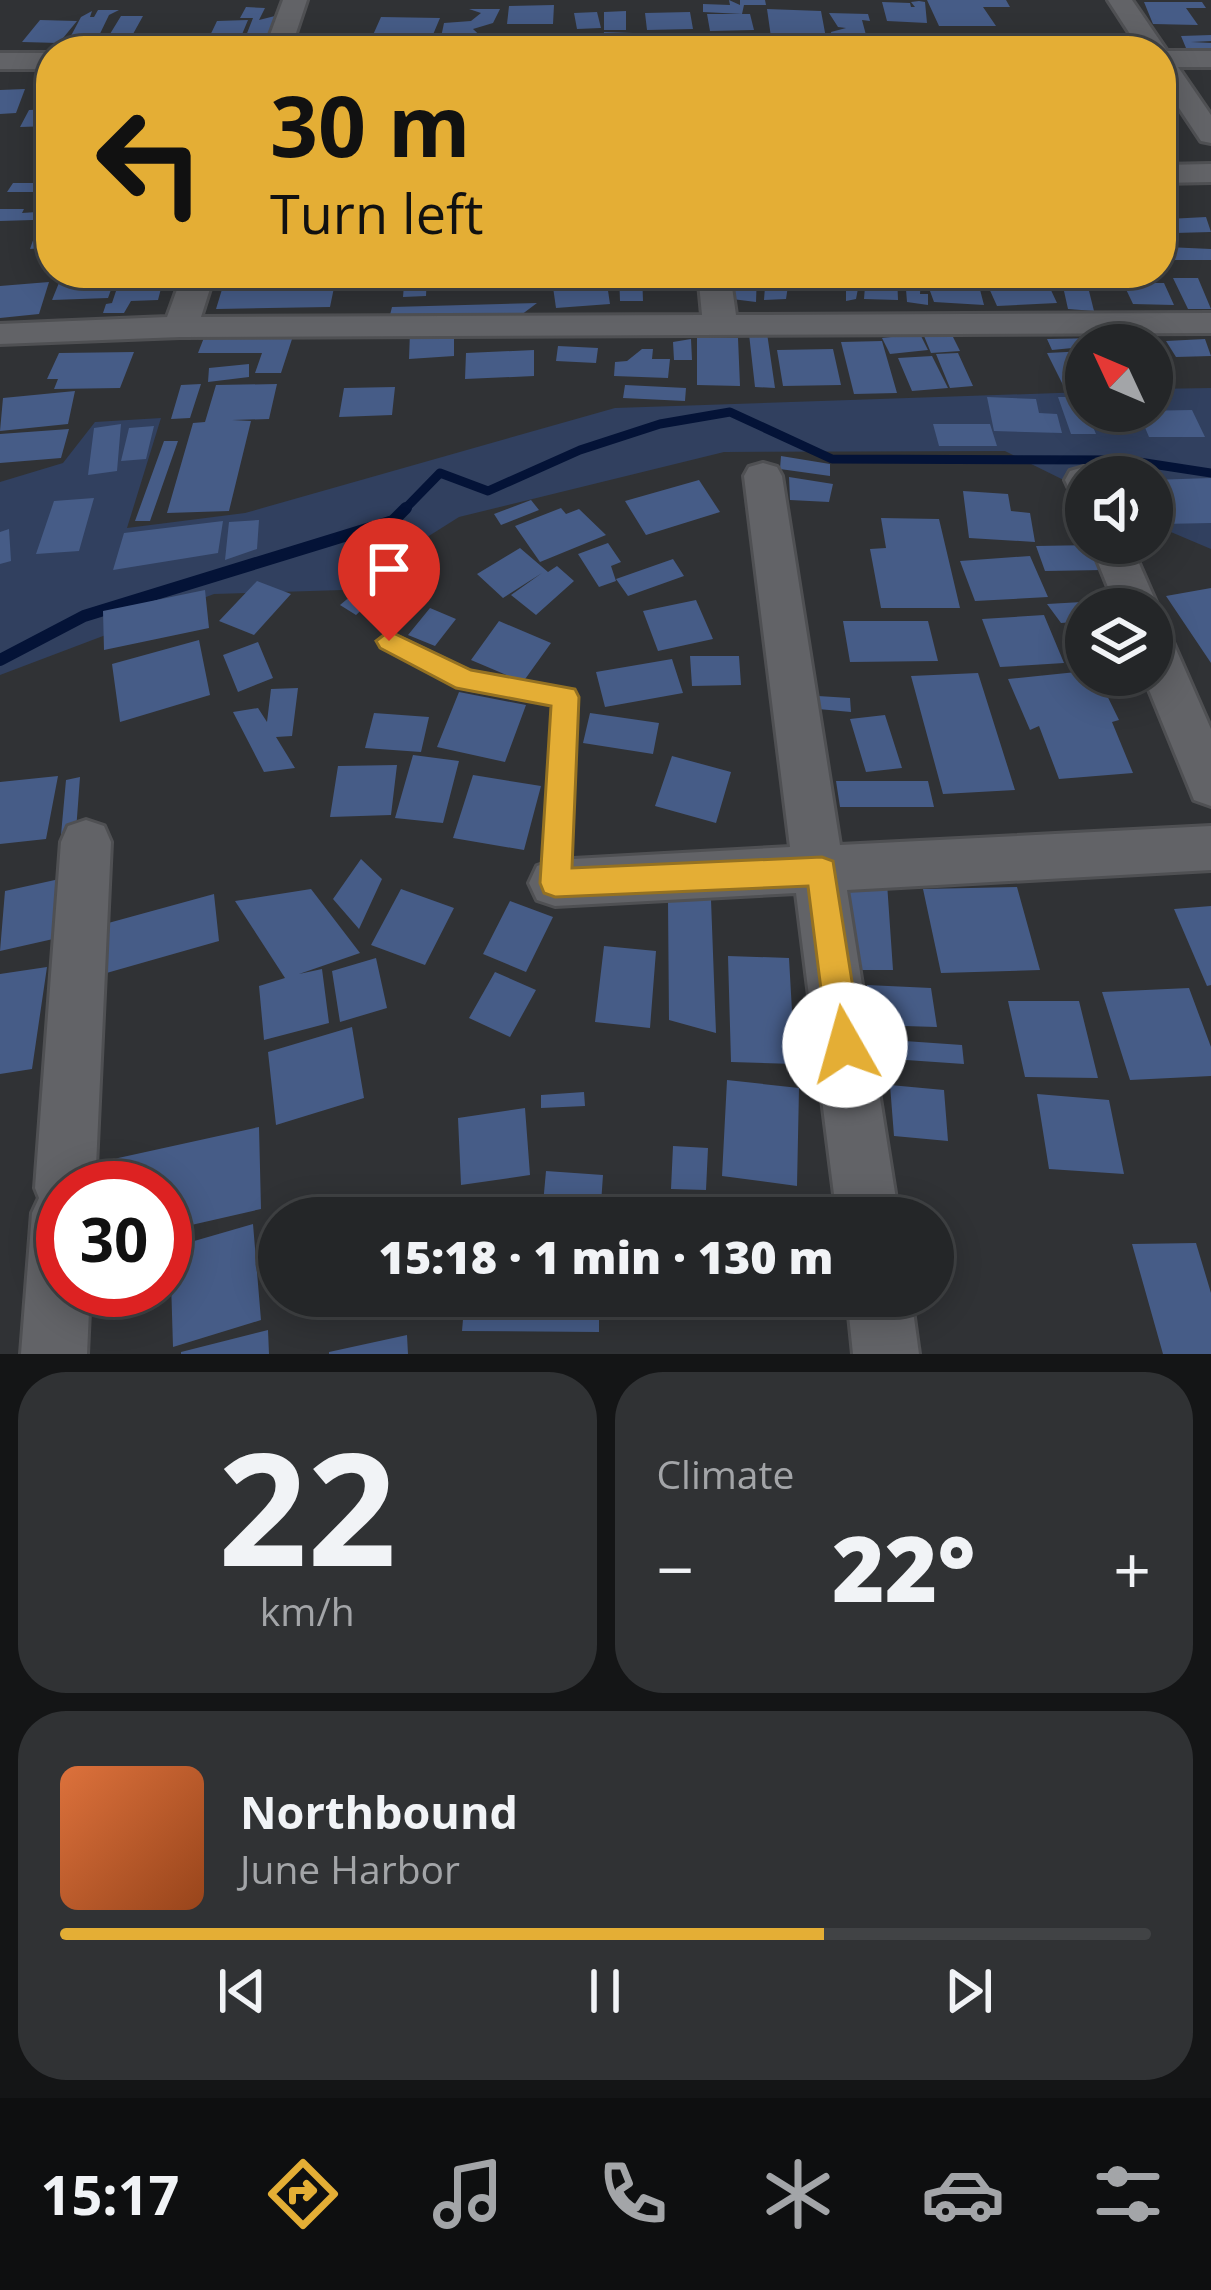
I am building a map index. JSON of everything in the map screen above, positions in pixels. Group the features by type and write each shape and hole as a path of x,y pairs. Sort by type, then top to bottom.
{"street":[{"path":"282,36 295,0"},
{"path":"1120,0 1144,36"},
{"path":"1176,60 1211,59"},
{"path":"0,61 36,61"},
{"path":"1176,82 1211,135"},
{"path":"1176,174 1211,173"},
{"path":"180,327 194,288"},
{"path":"716,288 720,326"},
{"path":"0,334 180,327 1211,323"},
{"path":"763,476 865,1197"},
{"path":"1173,694 1211,785"},
{"path":"66,1161 86,842"},
{"path":"555,883 1211,848"},
{"path":"54,1354 56,1317"},
{"path":"882,1317 886,1354"}],"lane":[{"path":"389,641 466,680 565,697 555,883"}],"shaded area":[{"path":"1211,388 1211,549 1173,533 1173,456 1065,456 1065,481 1005,451 724,452 459,517 343,590 214,594 0,675 0,482 63,463 95,422 161,418 127,528 245,513 615,408 1065,393 1065,432 1173,432 1173,389"}],"building":[{"path":"729,0 740,5 740,0 765,0 766,5 744,5 742,14 703,12 703,4 730,5"},
{"path":"927,0 1006,0 1010,7 983,7 996,26 939,26"},
{"path":"882,2 915,7 911,2 925,2 927,23 887,21"},
{"path":"1144,2 1202,2 1206,8 1186,8 1198,25 1153,24"},
{"path":"554,5 553,24 507,24 509,6"},
{"path":"246,7 265,8 259,20 275,16 268,36 246,36 253,18 240,18"},
{"path":"469,9 500,9 493,23 473,29 480,36 441,36 444,23 471,21 481,13"},
{"path":"767,9 821,11 826,36 771,36"},
{"path":"98,10 119,10 109,15 99,36 71,36 81,17 92,11 90,17"},
{"path":"626,11 626,30 604,30 604,12"},
{"path":"597,12 601,28 577,29 574,13"},
{"path":"690,12 693,29 647,30 645,13"},
{"path":"829,13 868,14 870,21 862,20 866,35 872,36 832,36 831,32 846,28 838,27"},
{"path":"707,14 750,14 754,30 710,31"},
{"path":"121,16 143,16 133,34 110,34"},
{"path":"381,17 440,18 432,36 373,35"},
{"path":"40,20 77,21 65,36 36,36 36,42 22,42"},
{"path":"248,20 241,36 210,36 217,21"},
{"path":"604,32 633,33 633,36 604,36"},
{"path":"1211,35 1211,41 1191,42 1211,43 1211,49 1186,48 1181,36"},
{"path":"25,89 16,113 0,114 0,90"},
{"path":"29,110 36,110 36,126 20,127"},
{"path":"13,183 36,183 36,192 7,192"},
{"path":"0,209 36,212 33,220 0,221"},
{"path":"1206,217 1211,232 1176,233 1176,219"},
{"path":"1176,247 1211,249 1211,260 1176,260"},
{"path":"1176,278 1198,278 1211,309 1188,309"},
{"path":"36,283 36,288 47,288 39,314 0,318 0,286"},
{"path":"57,288 112,288 108,298 52,300"},
{"path":"117,288 161,288 158,300 131,301 124,313 103,313 106,304 112,303"},
{"path":"222,288 334,288 330,307 216,309"},
{"path":"404,288 426,288 426,296 403,297"},
{"path":"553,288 608,288 610,304 556,308"},
{"path":"620,288 643,288 643,301 620,301"},
{"path":"726,288 756,288 756,302 724,298"},
{"path":"765,288 788,288 786,299 764,300"},
{"path":"822,288 858,288 856,299 846,301 846,291"},
{"path":"865,288 898,288 898,300 864,299"},
{"path":"906,288 920,288 920,294 928,294 928,305 907,302"},
{"path":"929,288 980,288 984,305 934,302"},
{"path":"989,288 1050,288 1057,303 997,306"},
{"path":"1063,288 1088,288 1094,311 1068,309"},
{"path":"1125,288 1166,288 1174,305 1133,304"},
{"path":"537,303 517,318 387,327 392,307"},
{"path":"454,329 454,356 409,359 410,332"},
{"path":"767,333 775,388 755,387 749,334"},
{"path":"920,334 928,350 890,354 882,338"},
{"path":"205,335 293,336 281,373 255,373 262,353 198,353"},
{"path":"952,335 960,351 931,353 924,336"},
{"path":"697,337 738,338 740,386 697,385"},
{"path":"691,339 692,360 674,360 673,342"},
{"path":"1047,339 1065,339 1065,349 1052,350"},
{"path":"1205,339 1211,356 1176,357 1173,341"},
{"path":"882,341 897,393 854,394 841,342"},
{"path":"558,346 598,348 596,363 556,361"},
{"path":"642,349 653,349 652,359 670,359 668,378 614,376 615,362 627,361"},
{"path":"833,349 841,385 783,386 777,350"},
{"path":"534,350 534,376 465,379 466,353"},
{"path":"134,352 120,388 54,389 58,379 47,379 59,353"},
{"path":"1065,352 1065,389 1047,353"},
{"path":"958,353 973,386 950,388 936,354"},
{"path":"932,356 948,388 912,391 898,358"},
{"path":"249,364 249,377 208,382 209,368"},
{"path":"201,384 190,418 171,419 181,385"},
{"path":"277,384 269,419 232,420 251,421 229,511 167,513 193,423 205,422 216,385"},
{"path":"625,385 686,388 685,401 623,398"},
{"path":"395,387 392,415 339,417 344,388"},
{"path":"75,391 68,424 0,431 3,398"},
{"path":"987,397 1036,399 1039,413 1057,414 1062,433 994,431"},
{"path":"1173,410 1192,410 1205,437 1149,437 1147,432 1173,432"},
{"path":"121,424 117,471 88,475 94,428"},
{"path":"933,424 990,424 997,446 939,446"},
{"path":"154,426 146,459 121,461 129,428"},
{"path":"69,429 61,458 0,463 0,434"},
{"path":"164,441 178,441 150,521 135,521"},
{"path":"781,456 830,464 830,476 780,469"},
{"path":"789,477 833,484 829,502 790,500"},
{"path":"1211,478 1211,523 1173,524 1173,479"},
{"path":"699,480 720,512 646,535 625,501"},
{"path":"963,491 1008,494 1011,511 1030,513 1035,542 969,538"},
{"path":"94,498 79,551 36,554 54,501"},
{"path":"531,500 539,510 501,525 494,514"},
{"path":"561,508 566,514 579,509 606,535 540,562 515,526"},
{"path":"881,518 939,519 960,608 881,608 870,549 886,548"},
{"path":"259,520 257,549 225,560 229,522"},
{"path":"223,521 218,553 113,570 124,533"},
{"path":"9,529 11,561 0,564 0,532"},
{"path":"608,543 621,562 611,566 616,581 599,587 578,554"},
{"path":"1065,545 1065,564 1101,564 1103,570 1045,571 1036,546"},
{"path":"520,548 548,572 557,566 574,581 536,615 511,595 542,573 503,598 477,574"},
{"path":"1030,556 1048,597 975,601 960,561"},
{"path":"673,559 684,576 628,596 616,579"},
{"path":"406,560 436,573 401,610 369,597"},
{"path":"257,581 291,594 254,635 219,621"},
{"path":"364,585 372,590 363,598 370,602 356,615 340,605"},
{"path":"1211,588 1211,663 1173,606 1173,595"},
{"path":"205,590 209,628 104,650 103,611"},
{"path":"696,600 713,639 658,651 643,611"},
{"path":"1065,603 1065,623 1061,623 1047,604"},
{"path":"430,608 456,619 435,646 408,635"},
{"path":"1044,615 1064,663 1000,667 982,619"},
{"path":"499,621 551,643 523,682 471,660"},
{"path":"843,621 928,621 938,661 850,662"},
{"path":"199,640 210,695 120,722 112,664"},
{"path":"258,642 273,678 238,692 223,655"},
{"path":"690,656 739,656 741,685 692,686"},
{"path":"672,659 683,693 605,707 596,672"},
{"path":"978,673 1015,790 943,794 911,676"},
{"path":"1065,673 1065,696 1107,696 1119,720 1112,722 1133,773 1059,779 1039,726 1030,730 1008,679"},
{"path":"298,688 292,736 276,737 295,768 264,772 233,712 258,708 267,722 271,689"},
{"path":"459,692 526,705 505,762 437,747"},
{"path":"818,696 850,698 851,712 818,709"},
{"path":"374,713 429,717 421,752 365,748"},
{"path":"590,713 659,723 653,754 583,743"},
{"path":"885,715 902,768 866,772 850,719"},
{"path":"413,755 459,761 443,823 395,818"},
{"path":"672,756 731,772 716,823 655,806"},
{"path":"397,765 391,815 330,817 338,766"},
{"path":"473,775 541,786 524,850 453,838"},
{"path":"58,776 46,839 0,844 0,782"},
{"path":"80,777 76,831 61,835 66,780"},
{"path":"836,781 928,781 934,807 840,807"},
{"path":"361,859 382,879 359,929 333,899"},
{"path":"64,878 62,937 0,951 5,891"},
{"path":"841,882 887,883 893,970 856,970"},
{"path":"1017,887 1040,970 941,973 923,889"},
{"path":"311,889 360,953 299,974 322,969 329,1023 264,1040 259,986 285,978 235,901"},
{"path":"401,889 454,908 425,965 371,945"},
{"path":"214,894 219,941 103,974 101,925"},
{"path":"668,900 711,900 716,1033 669,1020"},
{"path":"510,901 553,917 526,972 483,954"},
{"path":"1211,906 1211,985 1207,986 1174,909"},
{"path":"604,946 656,951 650,1028 595,1022"},
{"path":"728,956 789,958 795,1064 731,1062"},
{"path":"376,958 387,1008 340,1022 332,971"},
{"path":"47,967 32,1069 0,1074 0,974"},
{"path":"495,972 536,990 510,1037 469,1018"},
{"path":"867,985 931,988 937,1027 871,1025"},
{"path":"1189,988 1211,1047 1211,1076 1130,1080 1102,992"},
{"path":"1008,1001 1079,1001 1098,1078 1025,1077"},
{"path":"352,1027 364,1098 276,1125 268,1052"},
{"path":"876,1039 962,1045 964,1064 877,1058"},
{"path":"727,1080 799,1088 797,1186 722,1176"},
{"path":"890,1085 944,1090 948,1141 894,1136"},
{"path":"584,1092 585,1106 541,1108 541,1095"},
{"path":"1037,1094 1109,1100 1124,1174 1049,1169"},
{"path":"525,1108 530,1175 461,1185 458,1118"},
{"path":"259,1127 258,1210 192,1225 192,1161 105,1161"},
{"path":"673,1146 708,1148 706,1190 671,1189"},
{"path":"546,1171 603,1175 601,1197 544,1197"},
{"path":"253,1224 261,1320 173,1347 172,1317 192,1317 192,1242"},
{"path":"1196,1243 1211,1293 1211,1354 1163,1354 1132,1244"},
{"path":"463,1317 599,1317 599,1332 462,1331"},
{"path":"268,1330 269,1354 181,1354 181,1352"},
{"path":"407,1335 408,1354 329,1354 329,1352"}],"waterway":[{"path":"403,511 440,473 488,491 580,450 660,424 730,412 832,459 1126,460 1211,473"},
{"path":"403,511 406,508"},
{"path":"0,660 84,616 393,521 403,511"}],"route":[{"path":"389,641 466,680 565,697 555,883 822,871 845,1045"}]}
